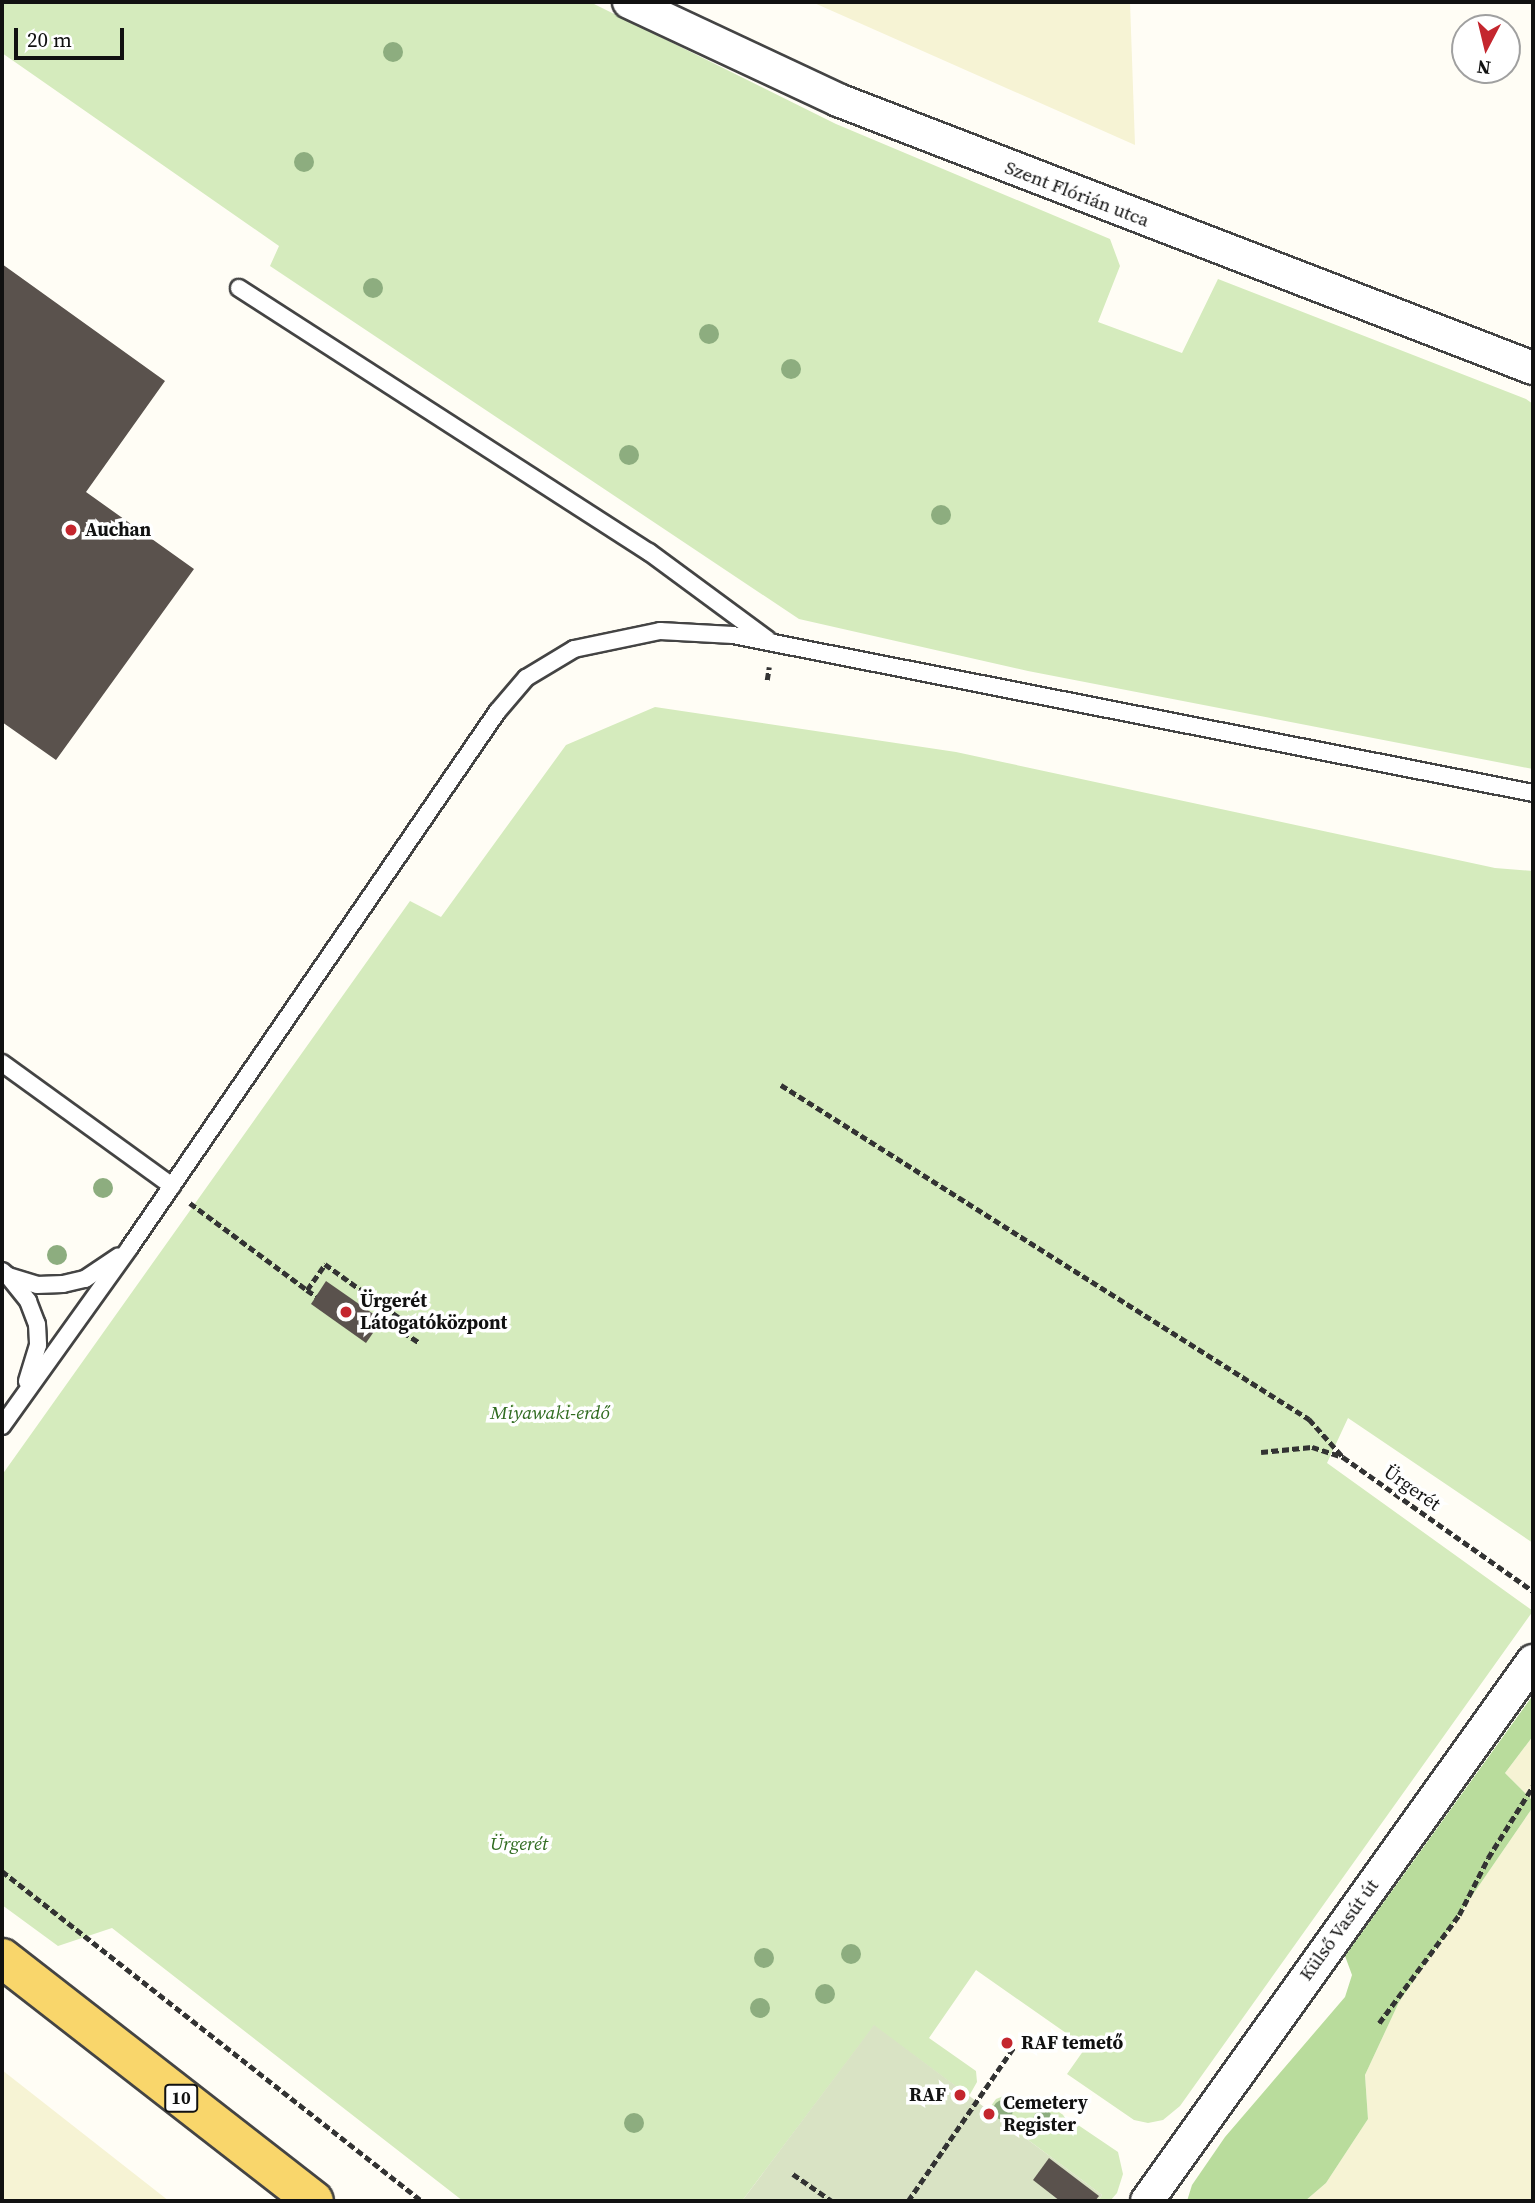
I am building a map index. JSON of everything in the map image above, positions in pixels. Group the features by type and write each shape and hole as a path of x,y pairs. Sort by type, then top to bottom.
{"main road":[{"name":"10","path":"2,1958 314,2201"}],"street":[{"name":"Szent Flórián utca","path":"629,2 838,100 1533,368"},
{"name":"Külső Vasút út","path":"1147,2201 1533,1661"}],"lane":[{"path":"239,288 649,552 772,643"},
{"path":"2,1426 130,1247 497,712 526,678 574,649 660,631 733,635 1533,793"},
{"path":"2,1063 172,1186"},
{"path":"5,1274 37,1285 63,1284 85,1279 130,1247"},
{"path":"5,1274 28,1301 37,1324 38,1345 34,1365 19,1403"}],"path":[{"path":"781,1085 1309,1419 1343,1457"},
{"path":"172,1186 204,1216 316,1296"},
{"path":"307,1290 326,1264 401,1319 403,1332 420,1343"},
{"name":"Ürgerét","path":"1261,1452 1312,1447 1343,1457 1533,1591"},
{"path":"1379,2023 1459,1915 1488,1858 1533,1786"},
{"path":"2,1871 422,2201"},
{"path":"908,2201 1013,2048"},
{"path":"793,2174 832,2201"}],"shaded area":[{"path":"812,2 1130,2 1135,145"},
{"path":"1533,1736 1533,1801 1505,1773"},
{"path":"1533,1807 1533,2201 1305,2201 1326,2183 1368,2119 1365,2075 1399,2002"},
{"path":"2,2070 169,2201 2,2201"}],"green space":[{"path":"2,2 590,2 836,124 1110,239 1120,266 1098,322 1182,353 1218,279 1526,399 1533,404 1533,769 1028,671 799,619 270,266 279,246 2,53"},
{"name":"Miyawaki-erdő","path":"655,707 956,752 1495,868 1533,871 1533,1543 1348,1418 1327,1463 1533,1611 1180,2106 1163,2120 1148,2123 1134,2120 1067,2074 1086,2047 976,1970 929,2038 976,2071 977,2082 969,2096 874,2026 742,2201 463,2201 112,1928 58,1946 2,1905 2,1475 410,901 441,917 566,745"},
{"path":"1533,1695 1533,1736 1505,1773 1533,1801 1533,1807 1399,2002 1365,2075 1368,2119 1326,2183 1305,2201 1187,2201 1192,2185 1225,2137 1345,1997 1352,1975 1345,1956"},
{"path":"874,2025 1102,2195 1098,2201 742,2201"},
{"path":"1006,2095 1013,2096 1039,2114 1047,2104 1118,2152 1123,2174 1117,2193 1110,2201 1098,2201 1102,2195 988,2110 996,2099"}],"building":[{"name":"Auchan","path":"2,264 165,381 86,492 194,569 56,760 2,722"},
{"name":"Ürgerét Látogatóközpont","path":"326,1281 382,1320 366,1343 311,1304"},
{"path":"1049,2158 1099,2196 1095,2201 1060,2201 1033,2180"}],"place":[{"name":"Auchan","path":"71,530"},
{"name":"Ürgerét Látogatóközpont","path":"346,1312"},
{"name":"RAF temető","path":"1007,2043"},
{"name":"RAF","path":"960,2095"},
{"name":"Cemetery Register","path":"989,2114"}]}
